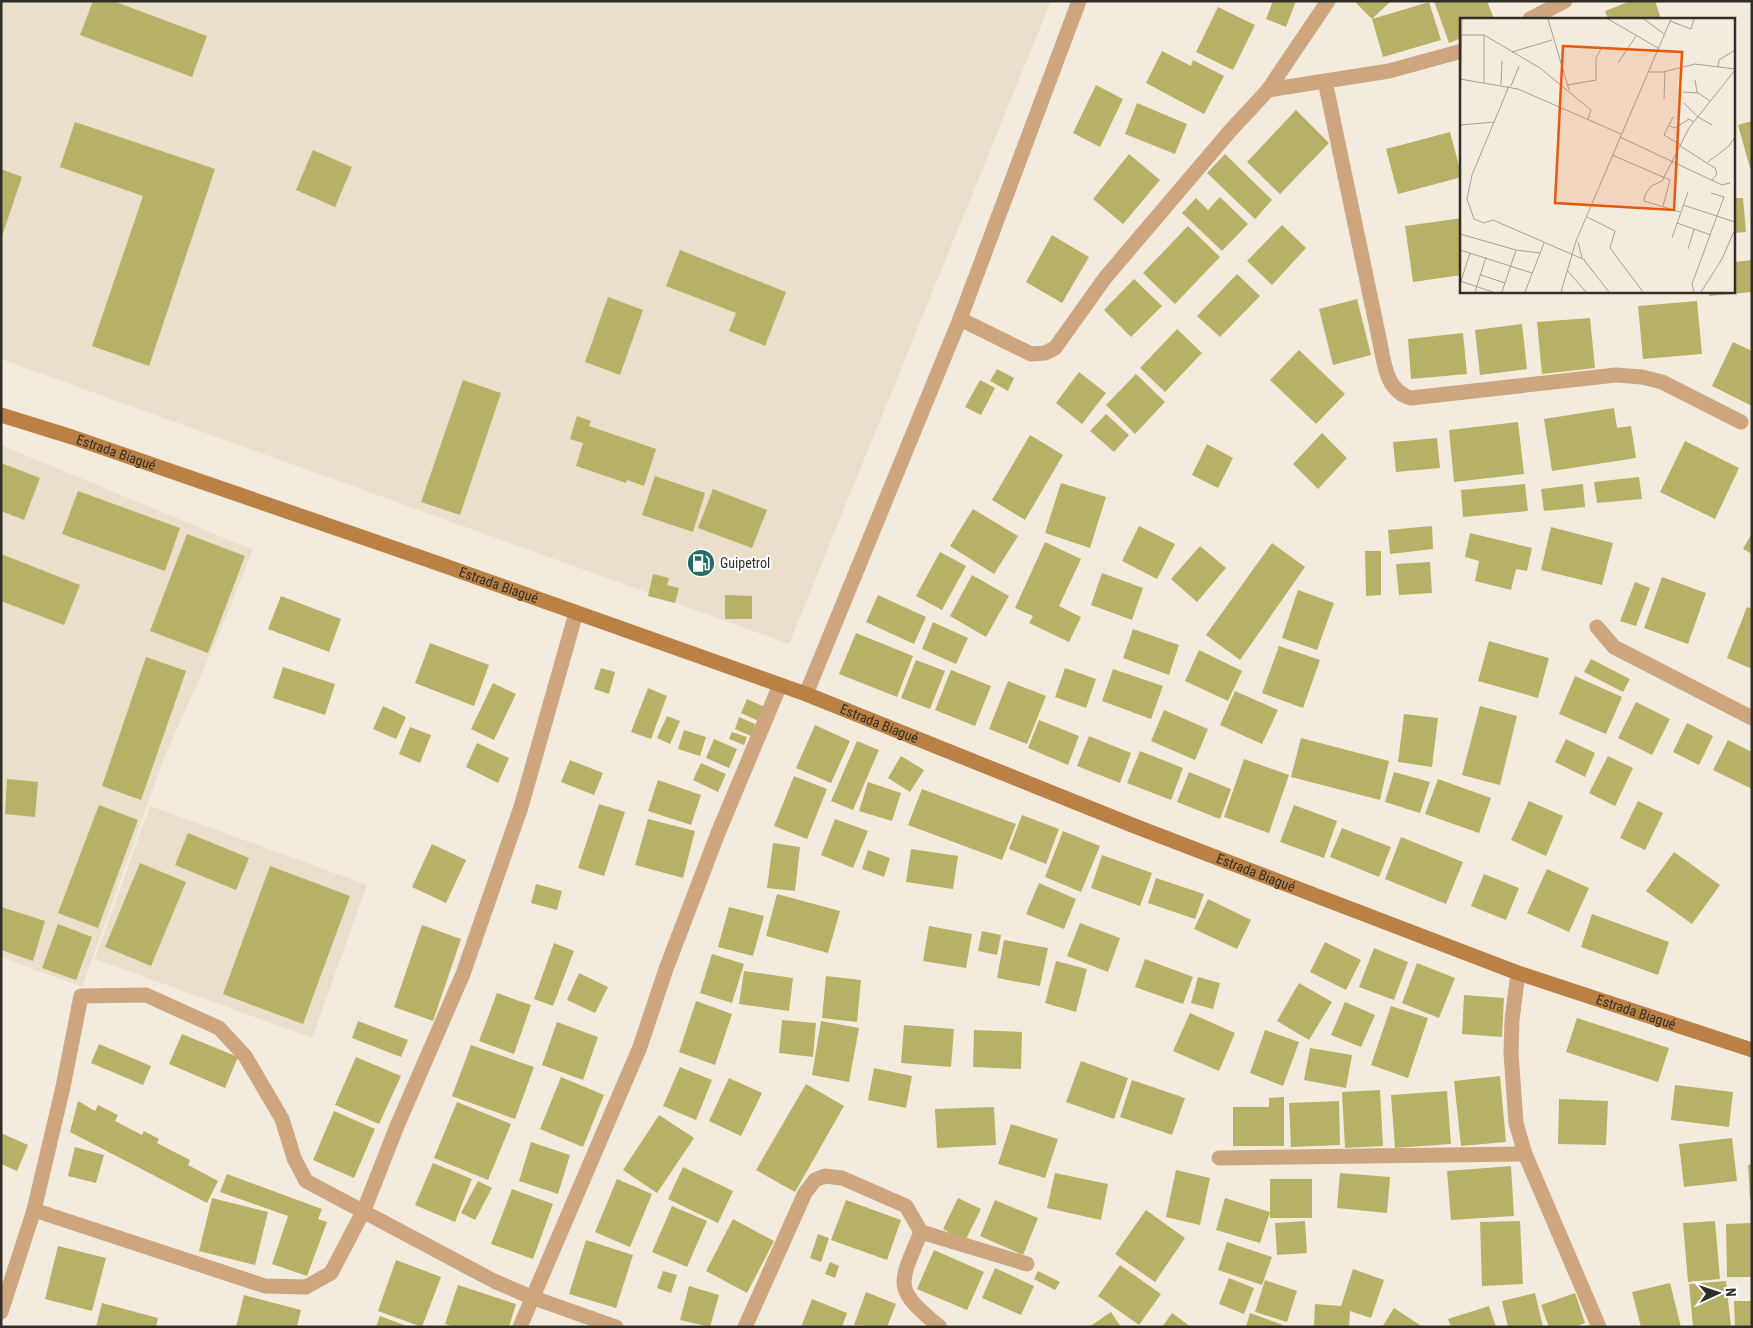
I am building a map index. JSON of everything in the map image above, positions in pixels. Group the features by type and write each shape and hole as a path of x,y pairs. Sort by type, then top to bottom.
{"main road":[{"name":"Estrada Biagué","path":"1,414 81,440 806,694 1137,827 1518,973 1752,1050"}],"street":[{"path":"806,694 960,319 1079,1"},
{"path":"960,319 1031,354 1044,353 1055,348 1105,278 1230,131 1268,90 1328,1"},
{"path":"1532,18 1565,1"},
{"path":"1268,90 1389,71 1460,52"},
{"path":"1324,81 1379,338 1387,373 1394,389 1411,398 1597,376 1642,377 1662,382 1741,422"},
{"path":"34,1210 265,1286 306,1287 331,1273 364,1210 396,1126 463,974 521,807 576,613"},
{"path":"1597,627 1614,647 1752,718"},
{"path":"520,1327 640,1047 666,969 718,833 780,685"},
{"path":"1518,973 1512,1020 1512,1088 1516,1123 1525,1154 1599,1327"},
{"path":"1,1312 34,1210 81,996 146,995 219,1028 245,1056 282,1119 294,1158 306,1182 364,1210 494,1281 532,1297 616,1327"},
{"path":"1219,1158 1525,1154"},
{"path":"745,1327 805,1193 814,1180 825,1176 842,1178 906,1206 921,1232 1027,1264"},
{"path":"921,1232 903,1275 904,1290 918,1309 940,1327"}],"shaded area":[{"path":"1,1 1051,1 789,644 1,359"},
{"path":"1,445 253,550 210,655 164,758 82,987 1,957"},
{"path":"150,806 367,885 312,1038 95,959"}],"building":[{"path":"93,1 113,1 207,36 192,77 80,35"},
{"path":"1273,1 1296,1 1286,27 1266,19"},
{"path":"1354,1 1391,1 1372,19"},
{"path":"1434,1 1487,1 1494,18 1460,18 1460,39 1449,43"},
{"path":"1631,1 1655,1 1661,18 1608,18 1605,11"},
{"path":"1429,2 1441,40 1383,57 1372,19"},
{"path":"1218,7 1255,25 1233,70 1196,52"},
{"path":"1162,51 1191,66 1193,60 1224,76 1204,114 1146,83"},
{"path":"1096,85 1123,99 1100,147 1073,133"},
{"path":"1137,103 1187,124 1175,154 1125,134"},
{"path":"1296,110 1329,143 1280,194 1247,162"},
{"path":"1752,121 1752,168 1750,168 1738,125"},
{"path":"75,122 215,169 149,366 92,346 143,196 60,167"},
{"path":"1450,132 1460,170 1460,178 1398,194 1386,149"},
{"path":"313,150 352,167 335,207 296,190"},
{"path":"1129,154 1160,180 1123,224 1093,199"},
{"path":"1225,154 1272,200 1255,219 1207,173"},
{"path":"1,169 22,177 2,236 1,236"},
{"path":"1220,197 1248,224 1222,251 1182,213 1196,198 1208,210"},
{"path":"1736,198 1743,198 1746,232 1736,233"},
{"path":"1460,218 1460,275 1413,282 1405,226"},
{"path":"1282,225 1306,248 1272,285 1247,261"},
{"path":"1188,226 1220,257 1175,304 1143,273"},
{"path":"1052,235 1089,257 1062,303 1026,282"},
{"path":"680,250 786,292 765,346 729,331 736,313 666,286"},
{"path":"1752,260 1752,292 1709,296 1709,292 1736,292 1736,262"},
{"path":"1237,274 1260,296 1220,337 1197,316"},
{"path":"1134,279 1162,306 1131,337 1104,310"},
{"path":"608,297 643,310 620,375 585,362"},
{"path":"1357,299 1371,355 1333,365 1319,309"},
{"path":"1697,301 1702,354 1643,359 1638,306"},
{"path":"1590,318 1595,368 1542,374 1537,322"},
{"path":"1522,324 1527,369 1480,375 1475,330"},
{"path":"1177,329 1202,353 1165,392 1140,368"},
{"path":"1463,333 1467,374 1411,379 1408,339"},
{"path":"1733,342 1752,351 1752,406 1712,386"},
{"path":"1299,350 1345,394 1316,424 1270,380"},
{"path":"997,369 1014,378 1008,391 990,381"},
{"path":"1079,372 1106,393 1082,424 1056,403"},
{"path":"1136,374 1165,402 1135,434 1106,405"},
{"path":"463,380 501,393 460,515 421,502"},
{"path":"980,380 995,388 981,415 965,407"},
{"path":"1614,408 1617,428 1631,426 1636,458 1552,471 1544,419"},
{"path":"1106,414 1129,435 1114,452 1090,431"},
{"path":"577,416 591,421 589,426 656,449 644,486 627,480 626,483 576,466 583,443 570,439"},
{"path":"1518,422 1524,474 1454,482 1449,430"},
{"path":"1322,433 1347,458 1318,489 1293,464"},
{"path":"1030,435 1063,455 1025,520 992,500"},
{"path":"1437,438 1440,468 1396,472 1393,442"},
{"path":"1685,441 1739,468 1715,519 1660,492"},
{"path":"1207,444 1233,458 1218,488 1192,475"},
{"path":"1,463 40,478 24,520 1,511"},
{"path":"655,476 705,493 693,532 642,515"},
{"path":"1639,477 1642,499 1597,503 1594,482"},
{"path":"1061,483 1106,497 1090,548 1045,533"},
{"path":"1525,484 1528,511 1463,517 1461,490"},
{"path":"1583,484 1585,507 1544,511 1541,489"},
{"path":"713,489 767,510 752,548 698,528"},
{"path":"78,491 180,528 165,571 62,534"},
{"path":"973,509 1018,536 994,574 950,546"},
{"path":"1139,526 1175,544 1157,579 1122,561"},
{"path":"1432,526 1433,549 1390,554 1388,530"},
{"path":"1551,527 1613,543 1602,585 1541,570"},
{"path":"1470,533 1532,548 1527,571 1516,569 1511,590 1475,581 1479,561 1465,557"},
{"path":"1752,533 1752,554 1743,549"},
{"path":"187,534 245,556 208,653 150,631"},
{"path":"1045,542 1081,559 1059,606 1081,617 1069,642 1029,623 1033,616 1015,608"},
{"path":"1272,543 1305,567 1240,660 1206,635"},
{"path":"1200,546 1226,568 1197,602 1171,579"},
{"path":"1365,551 1381,551 1381,595 1366,596"},
{"path":"940,552 966,566 942,610 916,596"},
{"path":"1,554 80,585 64,625 1,601"},
{"path":"1430,562 1432,593 1399,595 1396,564"},
{"path":"1102,573 1143,588 1132,620 1091,605"},
{"path":"653,574 669,578 667,585 679,588 675,603 648,596"},
{"path":"972,575 1009,596 986,637 950,616"},
{"path":"1662,577 1706,593 1688,644 1644,628"},
{"path":"1635,582 1650,588 1636,626 1620,621"},
{"path":"1298,590 1334,603 1317,650 1282,638"},
{"path":"725,595 752,596 752,619 725,619"},
{"path":"878,595 926,617 914,644 866,622"},
{"path":"281,596 341,619 329,652 268,629"},
{"path":"1747,607 1752,609 1752,669 1727,658"},
{"path":"933,622 968,638 956,664 922,649"},
{"path":"1133,629 1179,645 1169,675 1123,658"},
{"path":"856,633 913,656 897,697 839,674"},
{"path":"1489,641 1549,658 1538,698 1478,681"},
{"path":"430,643 489,665 474,706 415,683"},
{"path":"1279,646 1320,660 1303,708 1262,693"},
{"path":"1199,650 1242,671 1228,701 1185,681"},
{"path":"146,657 186,671 141,800 102,786"},
{"path":"1591,659 1630,679 1623,692 1584,672"},
{"path":"916,660 945,671 930,709 901,698"},
{"path":"283,667 335,684 325,715 273,698"},
{"path":"601,668 615,672 609,694 594,689"},
{"path":"1065,668 1096,679 1086,708 1055,697"},
{"path":"1113,669 1163,686 1151,719 1102,701"},
{"path":"951,670 991,686 975,726 935,710"},
{"path":"1575,676 1622,697 1606,734 1559,714"},
{"path":"1008,681 1046,696 1027,744 989,729"},
{"path":"493,683 516,694 494,740 471,729"},
{"path":"648,688 667,696 651,739 631,732"},
{"path":"1235,691 1278,710 1262,744 1220,725"},
{"path":"747,699 767,708 761,722 741,713"},
{"path":"1636,702 1670,719 1652,755 1618,738"},
{"path":"383,706 406,717 396,739 373,729"},
{"path":"1480,706 1517,716 1500,785 1462,775"},
{"path":"1164,710 1208,729 1195,760 1151,741"},
{"path":"1404,714 1438,718 1432,767 1398,762"},
{"path":"667,716 680,721 670,744 657,738"},
{"path":"739,717 755,724 751,736 735,729"},
{"path":"1039,720 1079,736 1068,765 1028,748"},
{"path":"1687,723 1713,736 1699,765 1673,752"},
{"path":"815,725 850,741 831,783 796,768"},
{"path":"410,727 431,735 420,763 399,754"},
{"path":"684,730 706,737 700,756 678,749"},
{"path":"732,732 747,737 744,745 729,739"},
{"path":"1089,736 1131,753 1120,783 1077,766"},
{"path":"1301,738 1389,761 1380,800 1291,777"},
{"path":"714,739 737,749 729,768 706,758"},
{"path":"1566,739 1595,753 1585,777 1555,762"},
{"path":"1728,740 1752,752 1752,789 1713,770"},
{"path":"857,741 879,750 853,810 831,801"},
{"path":"477,743 509,758 498,783 466,767"},
{"path":"1140,751 1183,768 1171,800 1127,783"},
{"path":"901,756 924,770 910,792 888,778"},
{"path":"1608,756 1633,768 1615,806 1589,793"},
{"path":"1244,759 1289,775 1269,833 1224,817"},
{"path":"570,760 603,773 594,795 561,782"},
{"path":"701,763 726,774 718,792 693,780"},
{"path":"1189,772 1231,789 1220,819 1177,802"},
{"path":"1394,772 1430,782 1420,813 1385,802"},
{"path":"794,776 827,789 807,839 774,826"},
{"path":"7,779 38,782 35,817 5,814"},
{"path":"1438,779 1491,798 1479,833 1425,814"},
{"path":"658,780 701,795 691,825 648,811"},
{"path":"868,782 901,793 892,821 859,811"},
{"path":"922,789 1016,824 1002,860 908,825"},
{"path":"1529,801 1563,816 1546,856 1511,840"},
{"path":"1638,801 1663,813 1645,850 1620,838"},
{"path":"599,804 625,812 604,876 578,868"},
{"path":"99,805 138,820 98,928 58,913"},
{"path":"1294,805 1337,821 1324,858 1280,842"},
{"path":"1022,815 1059,829 1046,864 1009,849"},
{"path":"648,819 695,831 683,878 635,865"},
{"path":"835,819 868,831 853,868 821,855"},
{"path":"1342,828 1391,847 1379,877 1330,857"},
{"path":"1063,831 1100,846 1081,892 1045,877"},
{"path":"188,833 249,858 236,890 175,865"},
{"path":"1401,837 1463,862 1446,904 1385,879"},
{"path":"773,843 800,847 795,891 767,888"},
{"path":"432,844 466,860 446,903 412,887"},
{"path":"911,849 958,856 953,889 906,882"},
{"path":"868,850 890,858 884,877 862,869"},
{"path":"1674,852 1720,885 1692,924 1646,891"},
{"path":"1102,855 1152,873 1140,906 1091,888"},
{"path":"140,863 186,882 151,966 105,947"},
{"path":"270,866 350,896 303,1024 223,994"},
{"path":"1547,869 1589,888 1569,932 1527,913"},
{"path":"1484,874 1519,888 1506,920 1471,906"},
{"path":"1156,878 1204,894 1195,919 1148,903"},
{"path":"1039,883 1076,899 1064,929 1026,914"},
{"path":"536,884 562,891 557,910 531,903"},
{"path":"777,894 840,911 828,953 766,936"},
{"path":"1208,899 1251,920 1237,949 1194,929"},
{"path":"1,907 45,921 33,961 1,950"},
{"path":"729,907 764,916 753,956 718,947"},
{"path":"1592,914 1669,942 1658,975 1581,947"},
{"path":"1080,923 1120,938 1108,972 1067,956"},
{"path":"58,924 92,937 76,980 42,968"},
{"path":"422,925 461,939 433,1021 394,1007"},
{"path":"929,926 972,934 966,968 923,961"},
{"path":"982,931 1001,935 997,955 978,951"},
{"path":"1004,940 1048,948 1040,986 997,978"},
{"path":"1325,942 1361,960 1346,990 1310,972"},
{"path":"554,943 574,951 553,1006 534,999"},
{"path":"1374,948 1408,962 1394,1000 1359,987"},
{"path":"712,954 744,964 732,1003 700,993"},
{"path":"1145,959 1193,977 1183,1004 1135,987"},
{"path":"1056,961 1087,969 1076,1012 1045,1003"},
{"path":"1417,963 1455,978 1439,1018 1402,1003"},
{"path":"744,971 793,978 789,1011 739,1004"},
{"path":"579,973 608,987 595,1013 567,1000"},
{"path":"826,976 861,980 857,1022 822,1018"},
{"path":"1198,977 1220,983 1213,1009 1191,1003"},
{"path":"1299,983 1332,1002 1309,1040 1277,1021"},
{"path":"497,993 531,1005 514,1054 479,1041"},
{"path":"1464,995 1504,998 1502,1037 1462,1034"},
{"path":"696,1001 732,1014 715,1065 679,1052"},
{"path":"1345,1002 1375,1015 1361,1047 1331,1035"},
{"path":"1391,1006 1428,1018 1408,1078 1371,1065"},
{"path":"1190,1013 1235,1033 1219,1071 1173,1051"},
{"path":"1577,1018 1669,1048 1658,1082 1566,1052"},
{"path":"782,1020 816,1023 813,1057 779,1053"},
{"path":"358,1021 408,1040 401,1057 352,1038"},
{"path":"821,1021 859,1028 849,1082 812,1075"},
{"path":"557,1022 598,1037 583,1080 542,1065"},
{"path":"904,1025 954,1029 951,1067 901,1063"},
{"path":"974,1030 1022,1032 1021,1069 973,1067"},
{"path":"1265,1030 1299,1042 1283,1086 1250,1073"},
{"path":"182,1034 238,1057 225,1088 169,1064"},
{"path":"99,1044 151,1066 143,1085 91,1063"},
{"path":"471,1045 534,1067 515,1119 452,1096"},
{"path":"1310,1048 1352,1055 1346,1088 1304,1080"},
{"path":"356,1057 401,1076 379,1124 335,1105"},
{"path":"1081,1061 1128,1078 1114,1119 1066,1102"},
{"path":"680,1067 712,1080 696,1120 663,1106"},
{"path":"874,1068 912,1076 906,1108 868,1100"},
{"path":"1500,1076 1506,1142 1461,1146 1454,1081"},
{"path":"561,1077 604,1095 583,1147 540,1129"},
{"path":"729,1078 762,1093 741,1136 709,1121"},
{"path":"1132,1080 1185,1098 1172,1135 1120,1117"},
{"path":"806,1084 844,1106 795,1192 756,1170"},
{"path":"1675,1085 1733,1092 1729,1127 1671,1120"},
{"path":"1380,1090 1383,1146 1345,1148 1342,1092"},
{"path":"1447,1091 1451,1144 1395,1148 1391,1095"},
{"path":"1284,1097 1284,1146 1233,1146 1233,1107 1269,1107 1269,1098"},
{"path":"1559,1099 1608,1101 1606,1145 1558,1144"},
{"path":"78,1101 95,1111 98,1105 118,1115 115,1121 142,1135 144,1131 159,1139 157,1143 190,1160 188,1165 218,1181 207,1203 70,1132"},
{"path":"1339,1101 1340,1145 1291,1147 1289,1103"},
{"path":"457,1102 511,1124 488,1180 434,1158"},
{"path":"994,1107 996,1145 937,1148 935,1109"},
{"path":"334,1111 375,1129 354,1178 313,1160"},
{"path":"659,1115 694,1138 657,1193 623,1170"},
{"path":"1011,1124 1058,1139 1045,1178 998,1164"},
{"path":"1,1133 28,1145 17,1171 1,1164"},
{"path":"1732,1138 1737,1181 1684,1187 1679,1144"},
{"path":"531,1142 570,1155 558,1194 519,1181"},
{"path":"75,1147 104,1155 96,1183 68,1176"},
{"path":"433,1163 472,1179 455,1222 415,1205"},
{"path":"1752,1164 1752,1199 1750,1199 1748,1165"},
{"path":"1511,1166 1514,1216 1451,1220 1447,1171"},
{"path":"683,1167 733,1191 718,1223 668,1199"},
{"path":"1176,1170 1210,1178 1200,1225 1166,1217"},
{"path":"1055,1173 1108,1184 1101,1220 1047,1208"},
{"path":"1340,1173 1390,1177 1387,1213 1337,1208"},
{"path":"227,1174 322,1209 318,1219 327,1222 307,1276 272,1264 288,1216 220,1192"},
{"path":"617,1179 652,1194 630,1247 595,1232"},
{"path":"1270,1179 1312,1179 1312,1218 1270,1218"},
{"path":"478,1181 492,1188 475,1220 461,1213"},
{"path":"512,1189 553,1204 533,1259 491,1244"},
{"path":"212,1198 268,1212 255,1265 199,1251"},
{"path":"958,1198 981,1209 965,1241 943,1229"},
{"path":"1225,1198 1270,1212 1260,1243 1216,1230"},
{"path":"846,1200 901,1220 887,1260 831,1240"},
{"path":"995,1200 1038,1218 1023,1255 980,1236"},
{"path":"672,1206 707,1221 687,1267 652,1252"},
{"path":"1146,1210 1185,1238 1155,1282 1115,1254"},
{"path":"733,1219 774,1241 747,1293 706,1271"},
{"path":"1305,1221 1307,1253 1277,1255 1275,1223"},
{"path":"1520,1221 1523,1284 1482,1286 1480,1222"},
{"path":"1715,1221 1720,1279 1688,1282 1683,1223"},
{"path":"1752,1223 1752,1277 1727,1277 1726,1224"},
{"path":"818,1234 829,1238 821,1262 810,1258"},
{"path":"586,1240 633,1255 616,1308 569,1294"},
{"path":"1227,1242 1272,1257 1262,1285 1218,1270"},
{"path":"58,1246 106,1258 92,1311 45,1299"},
{"path":"934,1250 984,1272 967,1310 917,1289"},
{"path":"396,1260 441,1277 422,1327 378,1311"},
{"path":"830,1262 839,1266 835,1278 825,1274"},
{"path":"1120,1265 1161,1294 1139,1325 1098,1296"},
{"path":"995,1268 1034,1286 1021,1315 982,1298"},
{"path":"1353,1269 1384,1280 1371,1318 1350,1311 1349,1327 1314,1327 1315,1304 1341,1306"},
{"path":"663,1271 677,1275 671,1293 657,1288"},
{"path":"1038,1271 1060,1282 1055,1290 1034,1279"},
{"path":"1229,1278 1254,1288 1244,1314 1219,1304"},
{"path":"1265,1280 1297,1291 1287,1322 1255,1312"},
{"path":"1726,1281 1731,1327 1693,1327 1689,1284"},
{"path":"1670,1283 1681,1327 1641,1327 1632,1292"},
{"path":"458,1285 516,1304 509,1327 455,1327 445,1324"},
{"path":"689,1286 719,1295 710,1327 680,1320"},
{"path":"866,1292 896,1304 887,1327 854,1325"},
{"path":"1535,1293 1543,1327 1508,1327 1502,1301"},
{"path":"1575,1293 1585,1323 1575,1327 1549,1327 1541,1305"},
{"path":"244,1295 301,1310 297,1327 236,1327"},
{"path":"812,1299 847,1313 842,1327 801,1327"},
{"path":"1734,1301 1752,1301 1752,1327 1735,1327"},
{"path":"102,1303 158,1318 156,1327 96,1327"},
{"path":"1489,1306 1496,1327 1451,1327 1448,1319"},
{"path":"1394,1308 1423,1327 1382,1327"},
{"path":"1111,1312 1121,1327 1089,1327"},
{"path":"1172,1313 1191,1327 1162,1327"},
{"path":"1250,1313 1283,1325 1283,1327 1246,1327"},
{"path":"380,1316 409,1327 376,1327"}],"place":[{"name":"Guipetrol","path":"701,563"}]}
